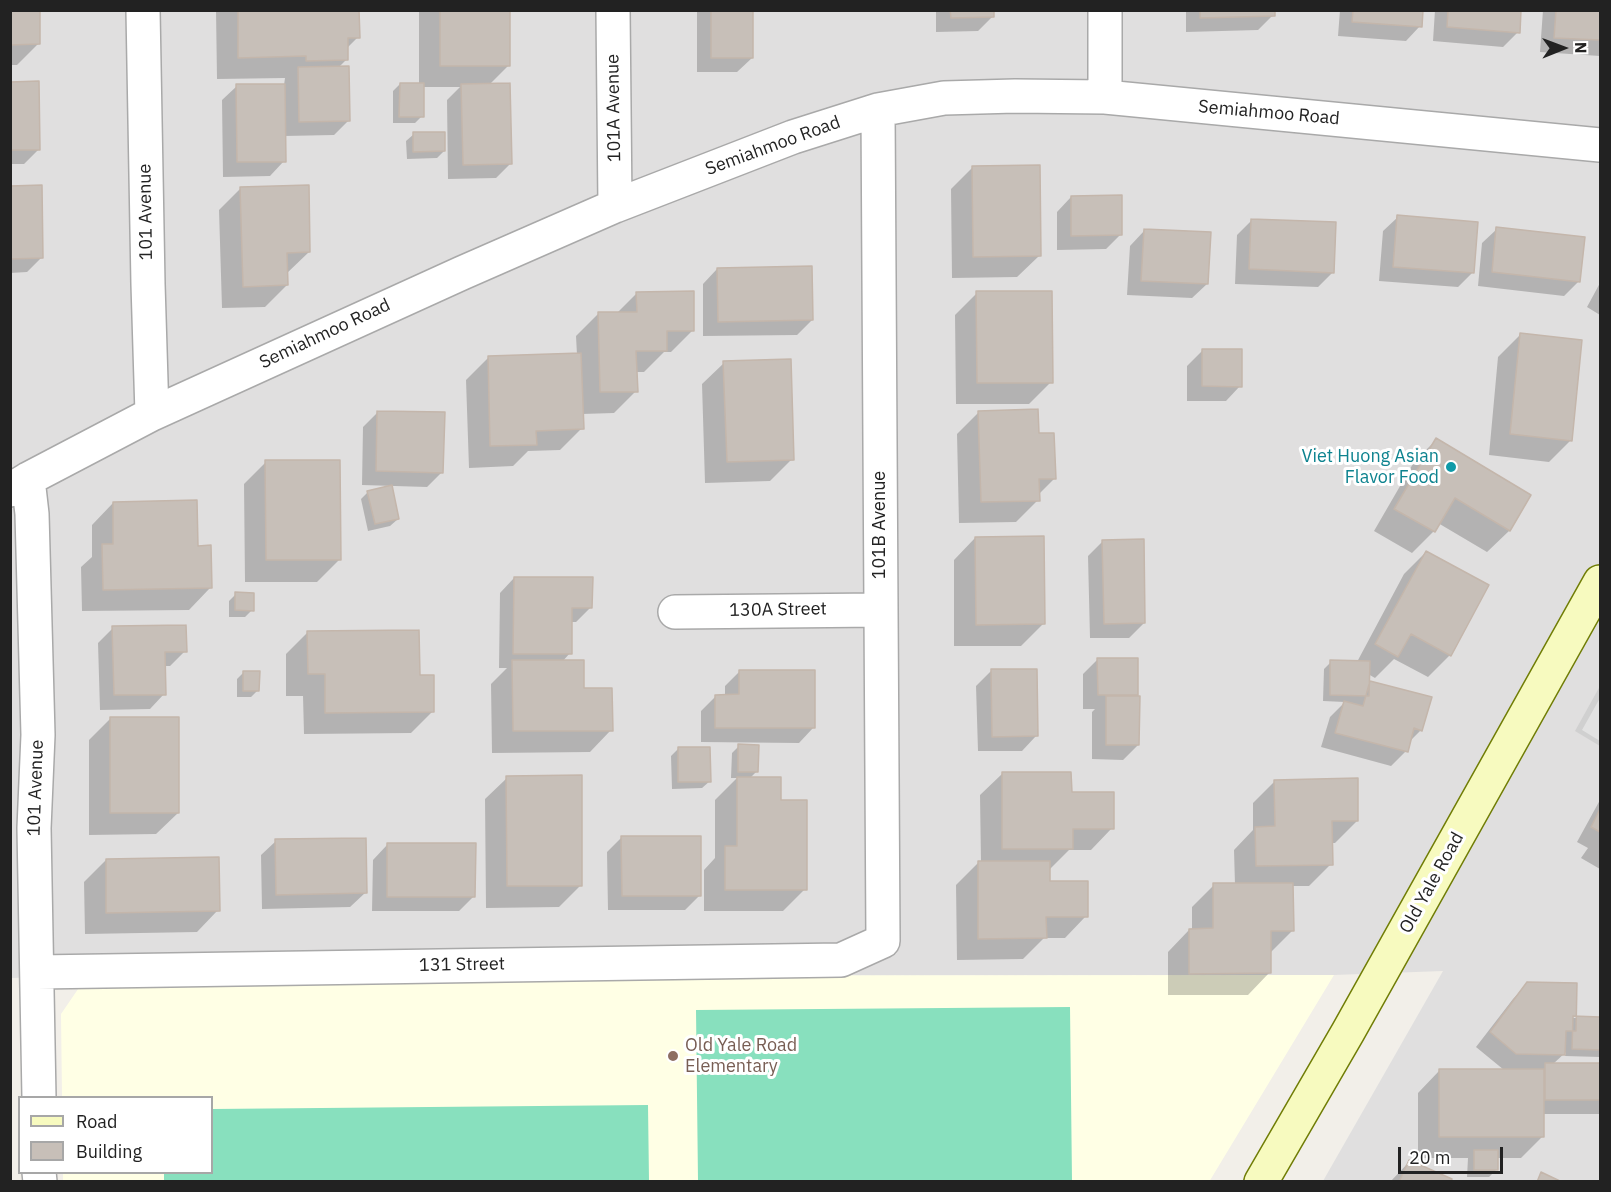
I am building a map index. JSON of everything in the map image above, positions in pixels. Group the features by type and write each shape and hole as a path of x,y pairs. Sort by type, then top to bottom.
{"main road":[{"name":"Old Yale Road","path":"1261,1182 1348,1032 1600,582"}],"street":[{"name":"101 Avenue","path":"143,10 152,414"},
{"name":"101A Avenue","path":"613,10 615,206"},
{"path":"1104,10 1105,97"},
{"name":"Semiahmoo Road","path":"19,485 152,414 399,300 615,206 793,137 878,110 944,98 1105,97 1600,145"},
{"name":"101B Avenue","path":"878,110 883,941"},
{"name":"101 Avenue","path":"19,485 32,514 38,735 34,828 39,1096"},
{"name":"130A Street","path":"675,612 880,610"},
{"name":"131 Street","path":"37,972 841,960 883,941"}],"shaded area":[{"path":"10,11 1600,11 1600,1181 1323,1181 1443,971 1334,975 87,976 11,978"},
{"path":"1600,686 1600,746 1575,731"},
{"path":"1600,698 1600,741 1582,730"},
{"name":"Old Yale Road Elementary","path":"1334,975 1209,1182 63,1181 63,1174 213,1174 213,1096 62,1096 61,1014 87,976"}],"green space":[{"path":"1070,1007 1072,1181 698,1181 696,1010"},
{"path":"648,1105 649,1181 164,1181 164,1174 213,1174 213,1109"}],"building":[{"path":"10,10 40,10 40,44 10,45"},
{"path":"238,10 359,10 360,38 348,38 348,60 306,61 306,56 238,58"},
{"path":"440,10 510,10 510,66 440,66"},
{"path":"711,10 753,10 753,58 711,58"},
{"path":"950,10 994,10 994,17 951,18"},
{"path":"1200,10 1275,10 1275,16 1200,18"},
{"path":"1353,10 1423,10 1422,27 1352,22"},
{"path":"1448,10 1521,10 1520,33 1447,27"},
{"path":"1556,10 1600,10 1600,40 1554,38"},
{"path":"349,66 350,121 299,122 298,67"},
{"path":"39,81 40,150 10,150 10,82"},
{"path":"400,83 424,83 424,117 399,117"},
{"path":"510,83 512,164 463,165 461,84"},
{"path":"236,84 285,84 286,162 237,162"},
{"path":"413,132 445,132 445,151 413,152"},
{"path":"1040,165 1041,256 973,257 972,166"},
{"path":"42,185 43,258 10,259 10,186"},
{"path":"309,185 310,252 287,253 288,285 243,287 240,187"},
{"path":"1122,195 1122,235 1071,236 1071,196"},
{"path":"1397,215 1478,222 1474,273 1393,267"},
{"path":"1251,219 1336,222 1334,273 1249,269"},
{"path":"1496,227 1585,237 1580,282 1492,272"},
{"path":"1144,229 1211,232 1208,284 1141,281"},
{"path":"812,266 813,320 718,322 717,268"},
{"path":"694,291 694,331 667,331 667,351 636,351 638,392 600,392 598,312 637,312 636,292"},
{"path":"976,291 1052,291 1053,383 977,383"},
{"path":"1520,333 1582,340 1572,441 1510,434"},
{"path":"1202,349 1242,349 1242,387 1202,386"},
{"path":"581,353 584,429 536,431 537,445 490,446 488,356"},
{"path":"791,359 794,460 727,462 723,361"},
{"path":"1038,409 1039,433 1054,433 1056,479 1039,479 1040,501 981,502 978,411"},
{"path":"377,411 445,412 443,473 376,471"},
{"name":"Viet Huong Asian Flavor Food","path":"1436,438 1531,495 1510,531 1455,498 1435,532 1394,509"},
{"path":"265,460 340,460 341,560 266,560"},
{"path":"392,485 399,519 375,524 367,491"},
{"path":"197,500 198,546 211,545 212,588 103,590 102,544 113,544 113,502"},
{"path":"1044,536 1045,624 976,625 975,537"},
{"path":"1144,539 1145,623 1104,624 1102,540"},
{"path":"1426,551 1489,585 1451,656 1411,634 1398,657 1375,644"},
{"path":"514,577 593,577 592,608 572,608 572,654 513,654"},
{"path":"235,592 254,593 254,611 235,610"},
{"path":"186,625 187,652 165,652 166,695 114,695 112,626"},
{"path":"419,630 420,675 434,675 434,712 325,713 325,674 308,674 307,631"},
{"path":"1097,658 1138,658 1138,695 1098,695"},
{"path":"512,660 584,660 584,688 612,688 613,731 513,731"},
{"path":"1330,660 1370,661 1369,696 1330,695"},
{"path":"991,669 1037,669 1038,736 992,737"},
{"path":"739,670 815,670 815,728 715,728 715,695 739,694"},
{"path":"243,671 260,671 259,691 243,691"},
{"path":"1370,681 1432,697 1422,731 1414,728 1408,752 1335,733 1344,701 1363,706"},
{"path":"1106,696 1140,696 1139,745 1106,745"},
{"path":"110,717 179,717 179,813 110,813"},
{"path":"738,744 759,745 758,772 738,772"},
{"path":"678,747 710,747 711,782 678,782"},
{"path":"1002,772 1071,772 1072,792 1114,792 1114,829 1073,829 1073,849 1002,849"},
{"path":"582,775 582,886 507,886 506,776"},
{"path":"737,777 781,777 781,800 807,800 807,890 725,890 725,846 737,846"},
{"path":"1358,778 1358,821 1332,821 1333,865 1256,866 1255,827 1275,826 1274,780"},
{"path":"1600,809 1600,832 1591,827"},
{"path":"621,836 701,836 701,896 622,896"},
{"path":"366,838 367,893 276,895 275,839"},
{"path":"387,843 476,843 475,897 387,897"},
{"path":"219,857 220,911 106,913 106,859"},
{"path":"978,861 1050,861 1050,881 1088,881 1088,917 1046,917 1047,938 978,939"},
{"path":"1213,883 1293,883 1294,931 1271,931 1271,973 1189,974 1189,929 1213,928"},
{"path":"1527,982 1577,983 1576,1031 1566,1031 1565,1055 1516,1054 1490,1032"},
{"path":"1573,1016 1600,1017 1600,1050 1572,1049"},
{"path":"1545,1063 1600,1063 1600,1100 1545,1100"},
{"path":"1439,1069 1544,1069 1544,1137 1439,1137"},
{"path":"1474,1150 1498,1150 1498,1170 1474,1170"},
{"path":"1409,1160 1452,1179 1451,1182 1399,1182"},
{"path":"1541,1172 1562,1182 1537,1182"}],"place":[{"name":"Viet Huong Asian Flavor Food","path":"1451,467"},
{"name":"Old Yale Road Elementary","path":"673,1056"}]}
